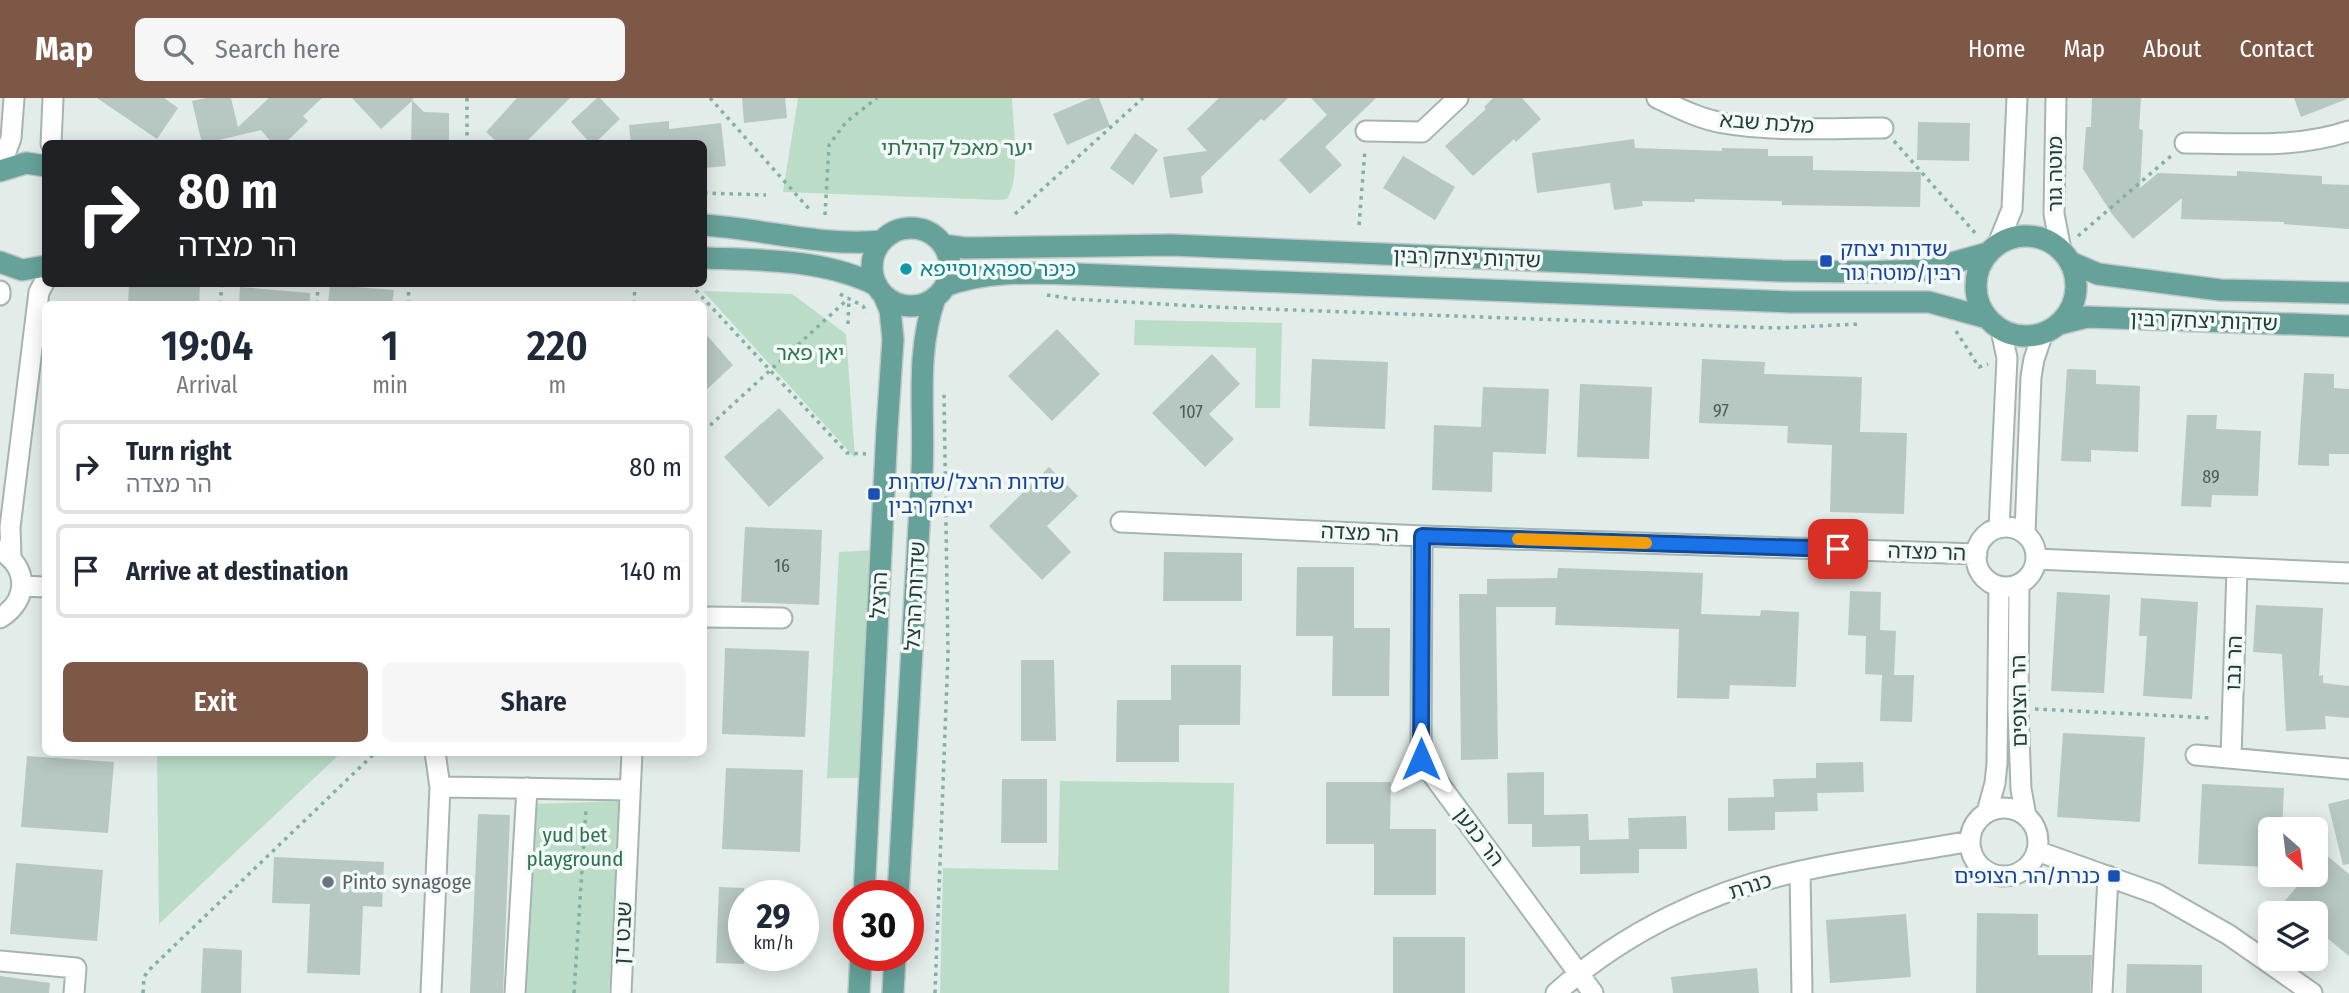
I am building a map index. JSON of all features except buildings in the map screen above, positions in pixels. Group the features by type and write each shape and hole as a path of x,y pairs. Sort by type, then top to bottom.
{"main road":[{"path":"0,170 26,163 42,165"},
{"path":"707,225 842,244 882,241"},
{"path":"707,258 768,260 853,274 880,290 893,302 915,306 940,292 950,265 943,245 929,233 918,229 894,232 882,241 872,262 880,290"},
{"path":"2031,236 2047,241 2066,256 2076,278 2076,290 2071,308 2051,328 2022,336 1994,324 1981,308 1976,290 1978,271 1993,249 2014,237 2031,236"},
{"name":"שדרות יצחק רבין","path":"943,245 965,248 1171,245 1754,270 1863,272 1926,270 1993,249"},
{"name":"שדרות יצחק רבין","path":"2066,256 2098,274 2220,290 2349,293"},
{"path":"0,261 22,270 42,267"},
{"name":"שדרות יצחק רבין","path":"940,292 966,278 1076,274 1792,302 1929,302 1994,324"},
{"name":"הרצל","path":"865,880 893,339 890,310 880,290"},
{"name":"שדרות הרצל","path":"899,880 923,455 921,372 926,329 940,292"},
{"name":"שדרות יצחק רבין","path":"2051,328 2087,317 2349,326"},
{"path":"859,993 860,971"},
{"path":"893,993 894,971"}],"street":[{"path":"0,170 11,138 14,98"},
{"path":"51,140 53,98"},
{"path":"1366,131 1422,132 1458,98"},
{"name":"מלכת שבא","path":"1657,98 1686,112 1723,123 1780,127 1882,128"},
{"name":"מוטה גור","path":"1993,249 2012,209 2017,98"},
{"name":"מוטה גור","path":"2056,98 2053,214 2066,256"},
{"path":"2185,143 2290,144 2321,140 2349,131"},
{"path":"0,618 15,605 22,586 18,565 5,553 39,292 42,286"},
{"path":"1994,324 2007,358 1999,528"},
{"path":"2025,533 2031,377 2034,359 2051,328"},
{"name":"הר מצדה","path":"1121,522 1422,536 1977,554"},
{"path":"1999,528 2016,528 2025,533 2036,549 2034,570 2028,578 2009,587 1989,582 1978,566 1977,554 1982,539 1999,528"},
{"name":"הר כנען","path":"1422,536 1421,759 1593,993"},
{"path":"2036,559 2349,573"},
{"name":"הר נבו","path":"2231,757 2237,569"},
{"name":"הר הצופים","path":"2019,584 2018,708 2021,789 2026,816"},
{"path":"22,586 42,587"},
{"name":"הר הצופים","path":"1987,812 1997,764 1999,586"},
{"path":"707,617 782,618"},
{"path":"2196,755 2349,769"},
{"path":"431,993 440,787 436,756"},
{"name":"שבט דן","path":"621,993 632,756"},
{"path":"440,787 630,790"},
{"path":"516,993 527,788"},
{"path":"2007,808 2026,816 2037,832 2037,851 2032,861 2015,874 1993,874 1976,862 1970,841 1976,822 1987,812 2007,808"},
{"name":"כנרת","path":"1556,993 1626,939 1675,914 1732,891 1800,871 1970,841"},
{"path":"2037,851 2157,894 2230,934 2312,993"},
{"path":"1800,871 1802,993"},
{"path":"2102,993 2108,876"},
{"path":"0,961 76,968 74,993"}],"path":[{"path":"467,98 467,140"},
{"path":"710,98 810,210"},
{"path":"825,215 829,145 846,122 877,98"},
{"path":"1015,214 1143,98"},
{"path":"1882,128 1976,234"},
{"path":"1359,225 1366,131"},
{"path":"2066,256 2185,143"},
{"path":"707,193 766,195"},
{"path":"848,324 853,274"},
{"path":"693,287 706,301"},
{"path":"829,290 863,306 870,317"},
{"path":"1041,294 1073,299 1214,307 1776,328 1869,324"},
{"path":"707,427 849,298"},
{"path":"707,302 847,453 886,454"},
{"path":"1954,329 1964,340 1979,367 2007,358"},
{"path":"935,993 948,654 945,413"},
{"path":"2018,708 2232,719"},
{"path":"143,993 144,977 149,970 372,756"},
{"path":"574,993 587,789"}],"green space":[{"name":"יער מאכל קהילתי","path":"798,98 1012,98 1015,165 1007,199 783,192"},
{"name":"יאן פאר","path":"703,291 792,294 846,334 855,458"},
{"path":"1135,320 1282,323 1280,408 1255,408 1256,348 1134,345"},
{"path":"875,550 867,778 827,778 839,552"},
{"path":"157,756 338,756 159,924"},
{"path":"1060,781 1234,783 1229,993 940,993 943,868 1058,870"},
{"name":"yud bet playground","path":"621,801 609,993 526,993 533,804"}],"slow traffic":[{"path":"1518,539 1646,543"}],"place":[{"name":"שדרות יצחק רבין/מוטה גור","path":"1826,261"},
{"name":"כיכר ספרא וסייפא","path":"906,269"},
{"name":"שדרות הרצל/שדרות יצחק רבין","path":"874,494"},
{"name":"כנרת/הר הצופים","path":"2114,876"},
{"name":"Pinto synagoge","path":"328,882"}],"route":[{"path":"1421,759 1422,536 1838,549"}]}
